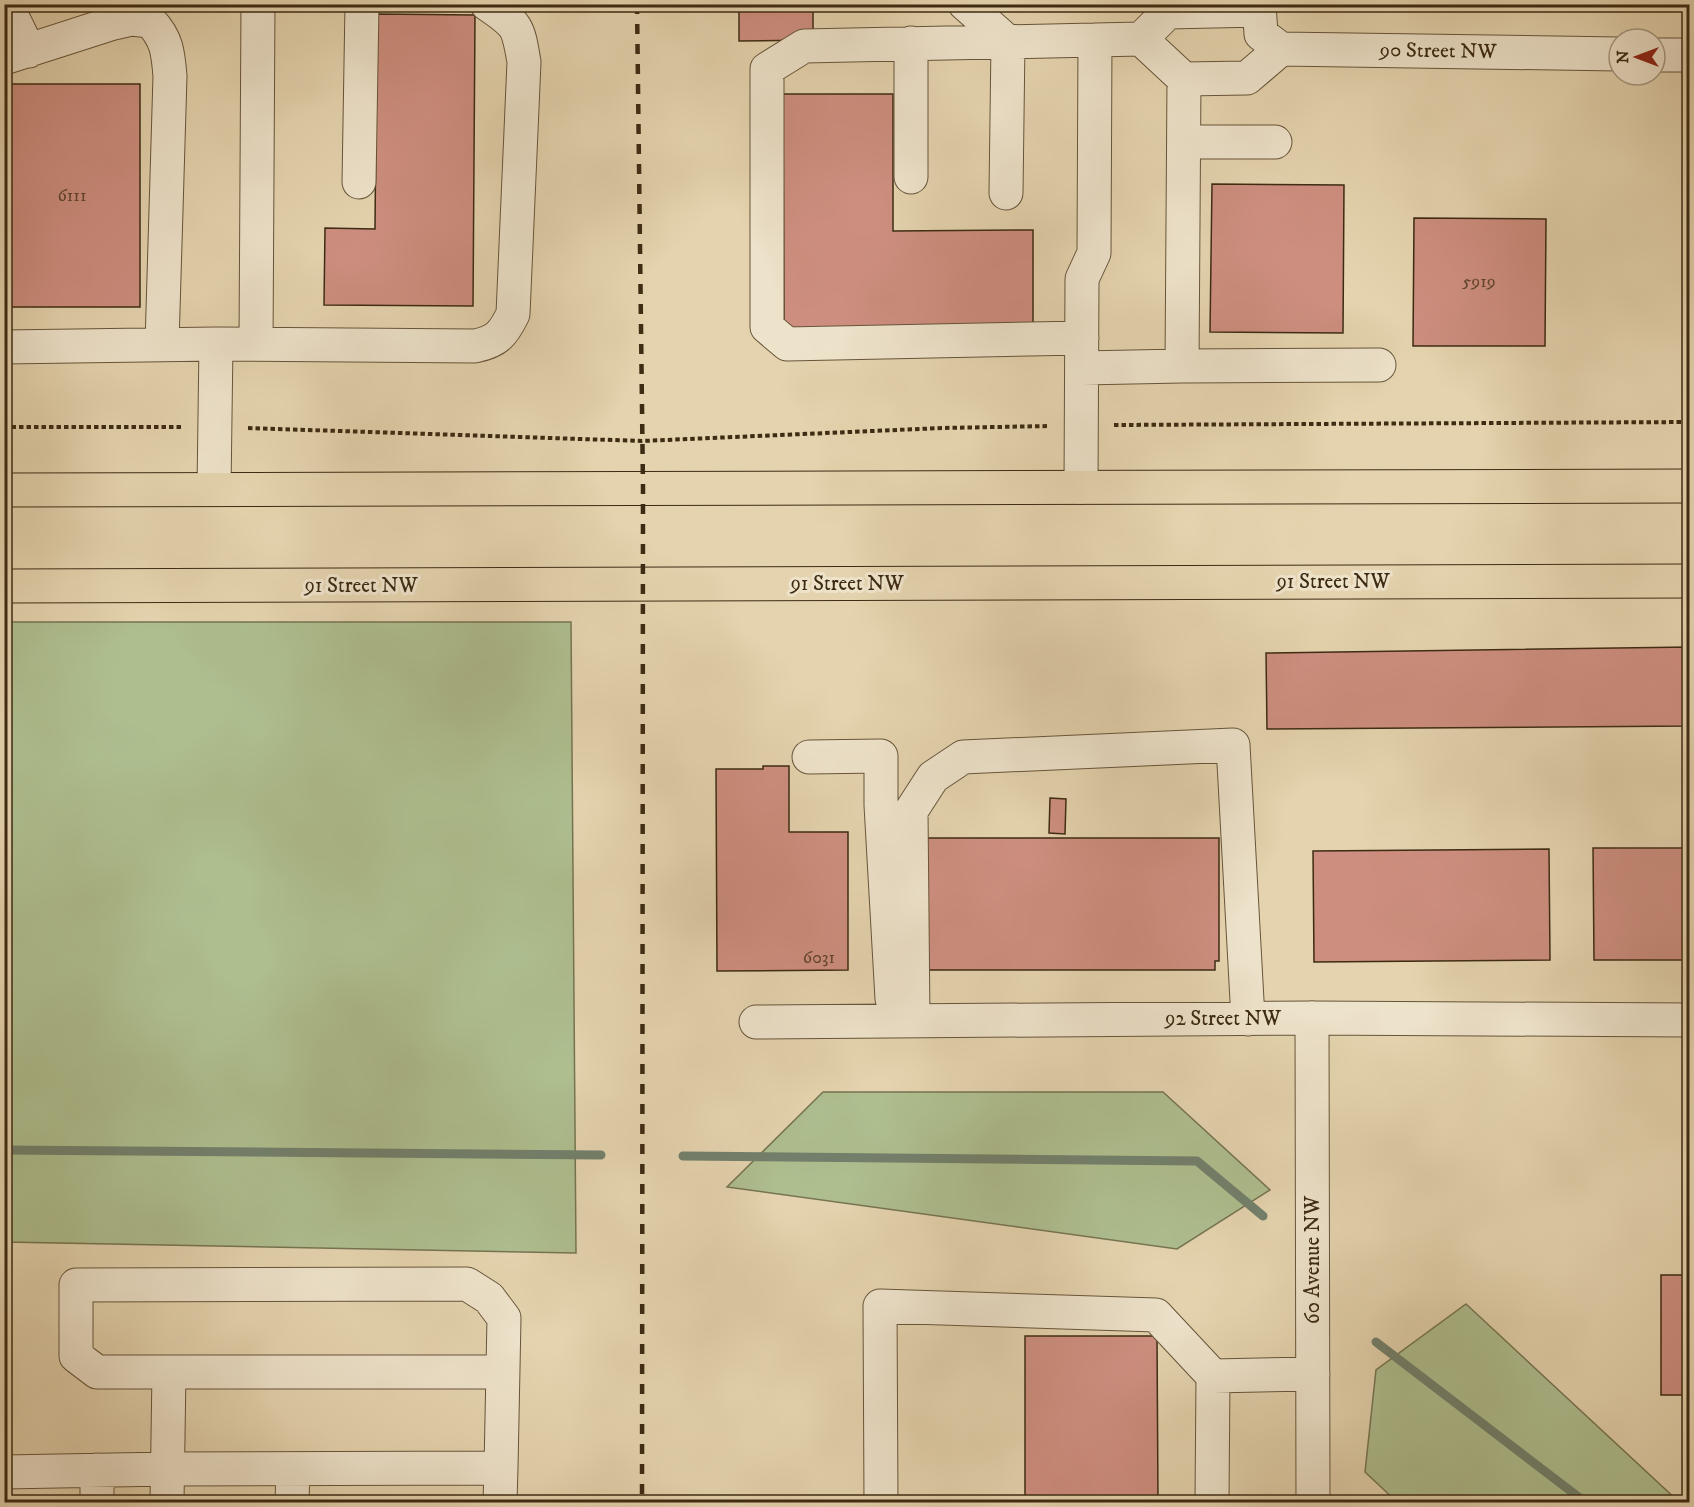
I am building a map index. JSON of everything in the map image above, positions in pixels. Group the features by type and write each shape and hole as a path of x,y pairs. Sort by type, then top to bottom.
{"main road":[{"path":"4,490 1689,486"},
{"name":"91 Street NW","path":"4,586 1689,581"}],"street":[{"path":"6,4 17,54 110,24 132,20 150,21 162,33 168,52 170,76 162,344"},
{"path":"256,344 258,4"},
{"path":"359,182 362,4"},
{"path":"4,347 162,344 475,345 491,342 505,330 513,314 524,62 519,33 509,19 487,4"},
{"path":"965,4 1008,42 1006,193"},
{"name":"90 Street NW","path":"1141,39 1167,12 1265,24 1607,53"},
{"path":"1265,24 1247,78 1185,79 1141,39 804,46 767,69 767,327 787,344 1082,353 1182,366 1379,365"},
{"path":"1080,487 1082,279 1094,253 1095,40"},
{"path":"911,44 911,177"},
{"path":"1667,55 1689,55"},
{"path":"1182,366 1185,79"},
{"path":"1185,142 1275,142"},
{"path":"214,489 216,344"},
{"path":"903,1021 911,811 933,777 963,757 1233,745 1248,1019"},
{"path":"810,757 881,756 881,805 903,1021"},
{"name":"92 Street NW","path":"756,1022 1312,1018 1689,1020"},
{"name":"60 Avenue NW","path":"1312,1018 1313,1503"},
{"path":"501,1503 504,1318 489,1298 467,1284 76,1285 76,1356 97,1372 503,1372"},
{"path":"881,1503 880,1306 1156,1315 1213,1376 1212,1503"},
{"path":"168,1503 169,1372"},
{"path":"1213,1376 1313,1374"},
{"path":"292,1503 293,1468"},
{"path":"4,1472 501,1468"},
{"path":"97,1470 97,1503"}],"path":[{"path":"4,427 215,427 642,441 942,428 1689,422"}],"green space":[{"path":"5,622 571,622 576,1253 5,1242"},
{"path":"823,1092 1163,1092 1270,1190 1177,1249 727,1187"},
{"path":"1466,1304 1679,1502 1397,1502 1365,1472 1376,1370"}],"building":[{"path":"739,4 813,4 813,40 739,41"},
{"path":"377,14 475,15 473,306 324,305 325,228 375,229"},
{"path":"4,84 140,84 140,307 4,307"},
{"path":"783,94 893,94 893,231 1033,230 1033,339 784,340"},
{"path":"1212,184 1344,185 1343,333 1210,332"},
{"path":"1414,218 1546,219 1545,346 1413,346"},
{"path":"1690,647 1690,726 1267,729 1266,653"},
{"path":"763,766 789,766 789,832 848,832 848,970 717,971 716,769 763,769"},
{"path":"1050,798 1066,799 1065,834 1049,833"},
{"path":"926,838 1219,838 1219,961 1215,961 1215,970 926,970"},
{"path":"1593,848 1690,848 1690,960 1594,960"},
{"path":"1549,849 1550,960 1314,962 1313,851"},
{"path":"1661,1275 1690,1275 1690,1395 1661,1395"},
{"path":"1025,1336 1157,1336 1158,1502 1025,1502"}],"waterway":[{"path":"4,1150 601,1155"},
{"path":"683,1156 1197,1161 1263,1216"},
{"path":"1376,1342 1585,1502"}],"railway":[{"path":"637,4 643,488 642,1502"}]}
